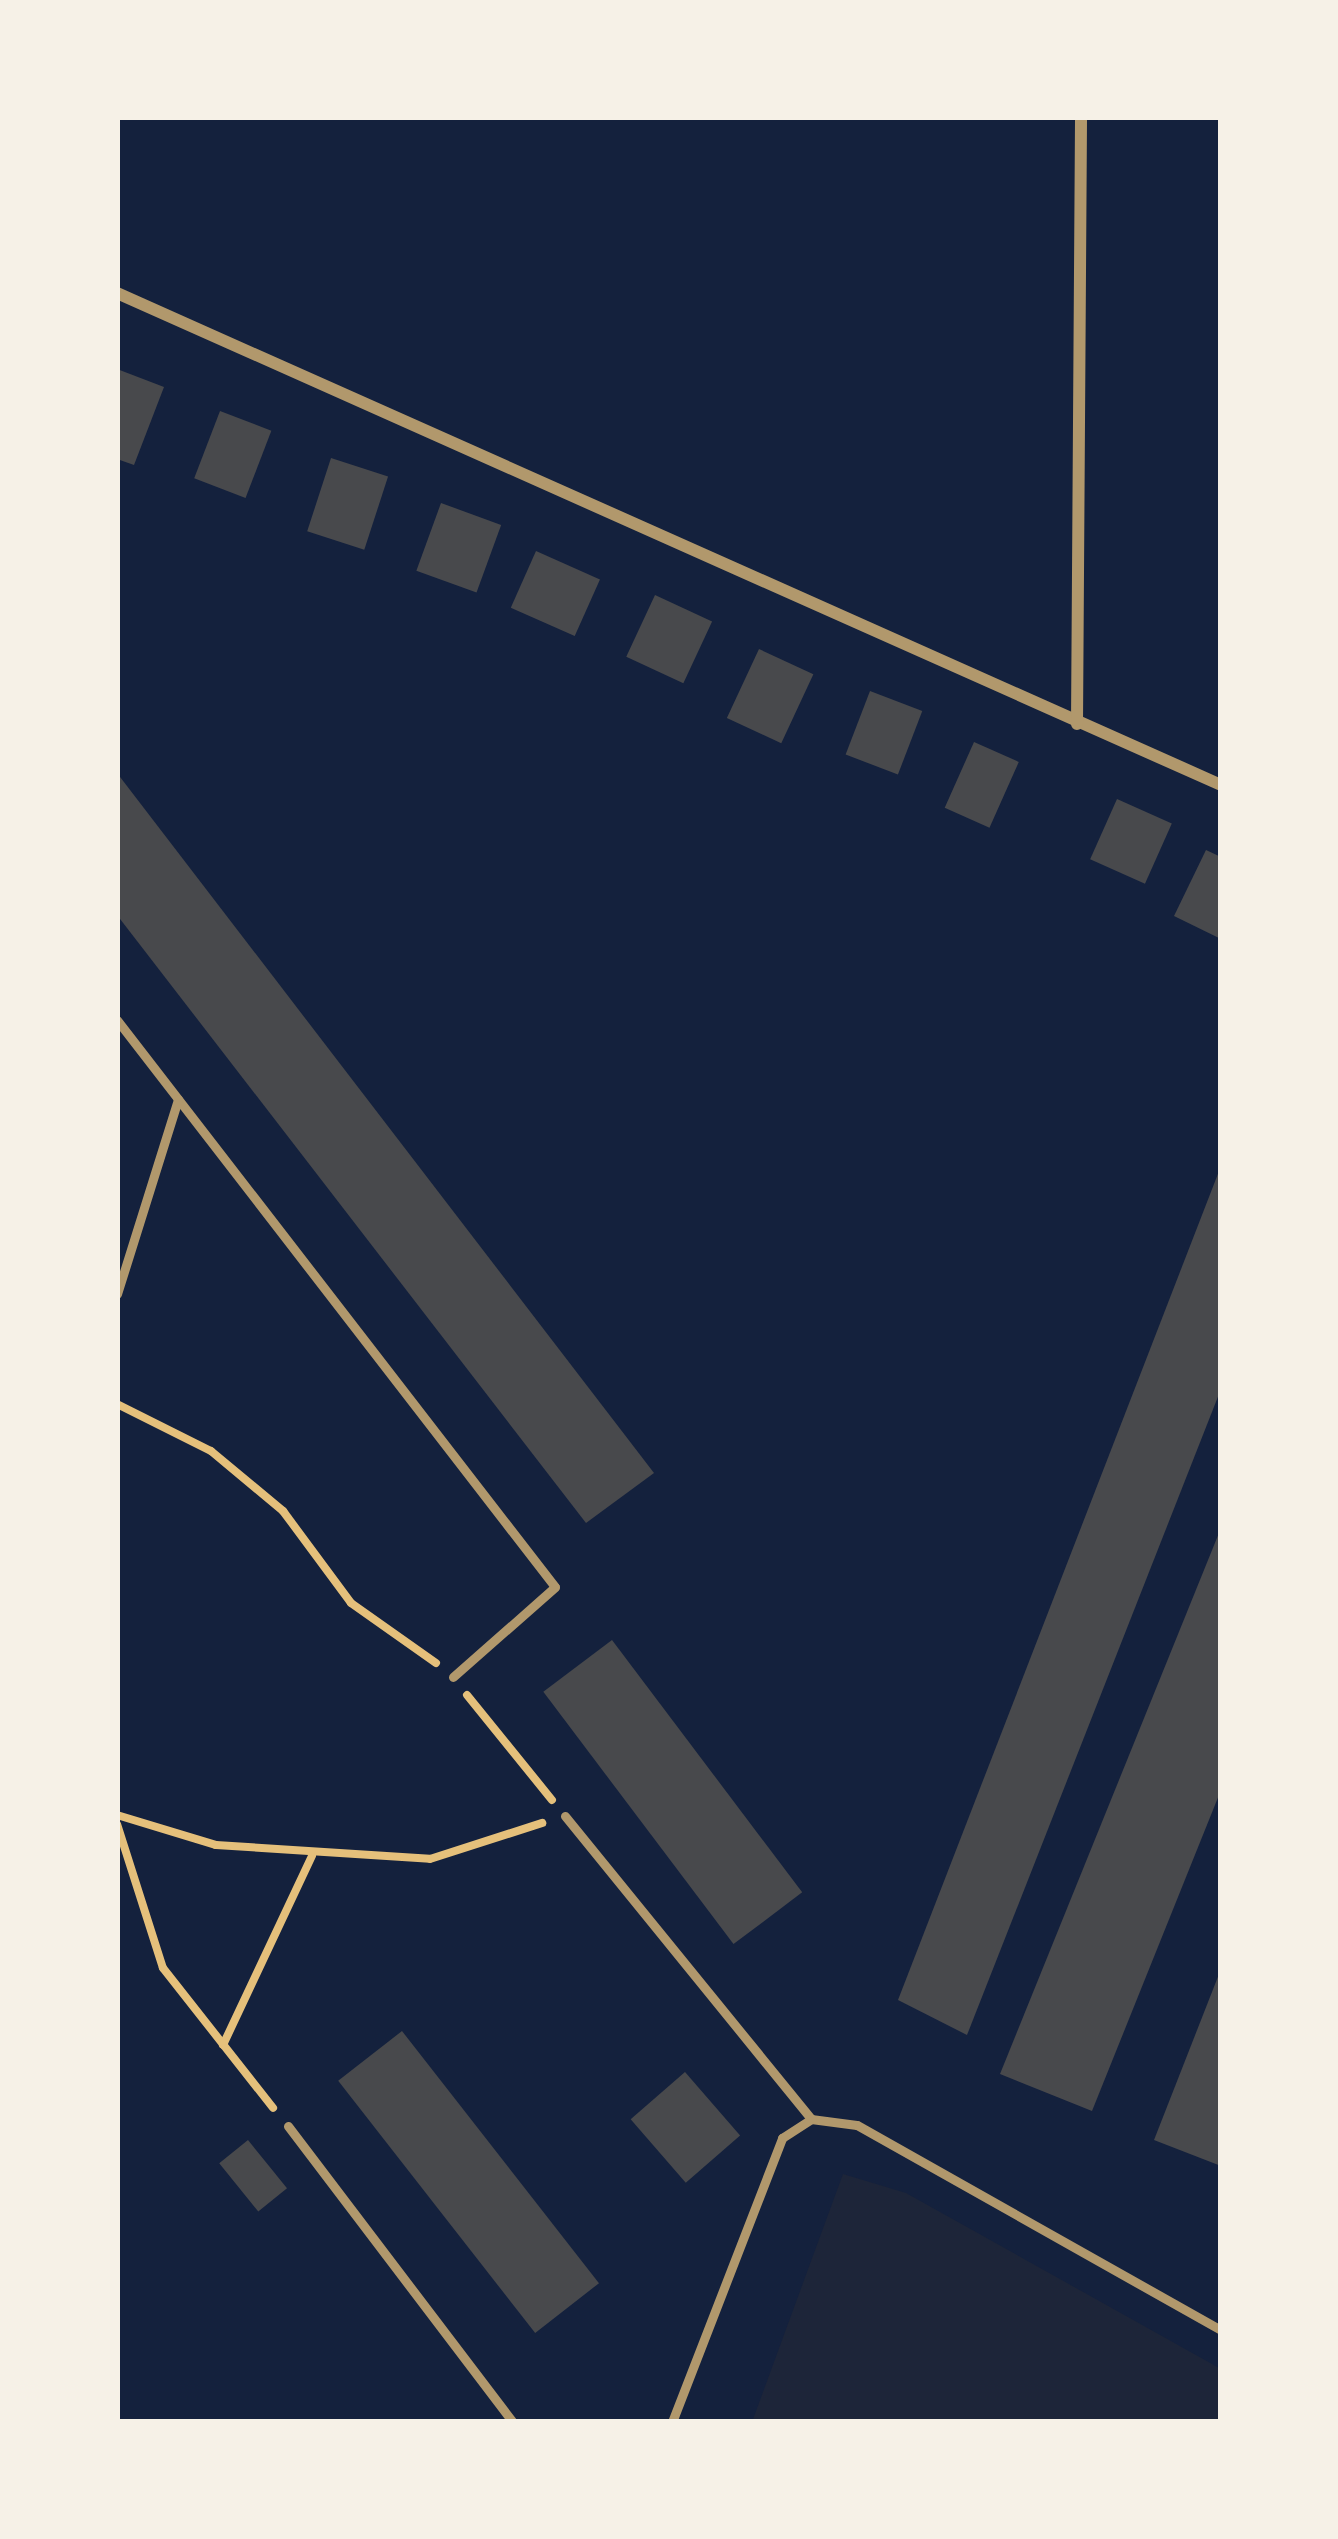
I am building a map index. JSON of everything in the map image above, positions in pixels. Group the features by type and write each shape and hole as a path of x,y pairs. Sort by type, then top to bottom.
{"street":[{"path":"1077,724 1081,117"},
{"path":"117,293 556,480 1077,724 1221,785"}],"lane":[{"path":"117,1020 555,1587 453,1677"},
{"path":"117,1294 178,1098"},
{"path":"565,1816 811,2119"},
{"path":"672,2422 782,2138 811,2119 857,2125 1221,2330"},
{"path":"287,2126 513,2422"}],"path":[{"path":"117,1404 211,1451 283,1511 351,1603 453,1677 565,1816 430,1859 312,1856 216,1845 117,1815"},
{"path":"117,1824 163,1968 287,2126"},
{"path":"223,2045 312,1856"}],"shaded area":[{"path":"843,2174 906,2193 1221,2369 1221,2422 752,2422"}],"building":[{"path":"117,369 164,387 134,465 117,459"},
{"path":"220,411 271,431 246,498 194,478"},
{"path":"331,458 388,477 364,550 307,531"},
{"path":"441,503 501,525 477,593 416,571"},
{"path":"536,551 600,579 575,636 511,608"},
{"path":"655,595 712,622 683,683 626,657"},
{"path":"759,649 813,674 781,743 727,718"},
{"path":"870,691 922,711 898,775 846,754"},
{"path":"974,742 1019,762 989,828 945,808"},
{"path":"117,773 654,1473 586,1523 117,915"},
{"path":"1117,799 1172,823 1145,884 1090,859"},
{"path":"1206,850 1221,857 1221,939 1174,916"},
{"path":"1221,1166 1221,1389 967,2035 898,2000"},
{"path":"1221,1528 1221,1790 1092,2111 1000,2074"},
{"path":"612,1640 802,1892 733,1944 543,1692"},
{"path":"1221,1969 1221,2166 1154,2140"},
{"path":"402,2031 599,2283 535,2333 338,2081"},
{"path":"685,2072 740,2135 686,2183 631,2119"},
{"path":"248,2140 287,2188 258,2211 219,2163"}]}
